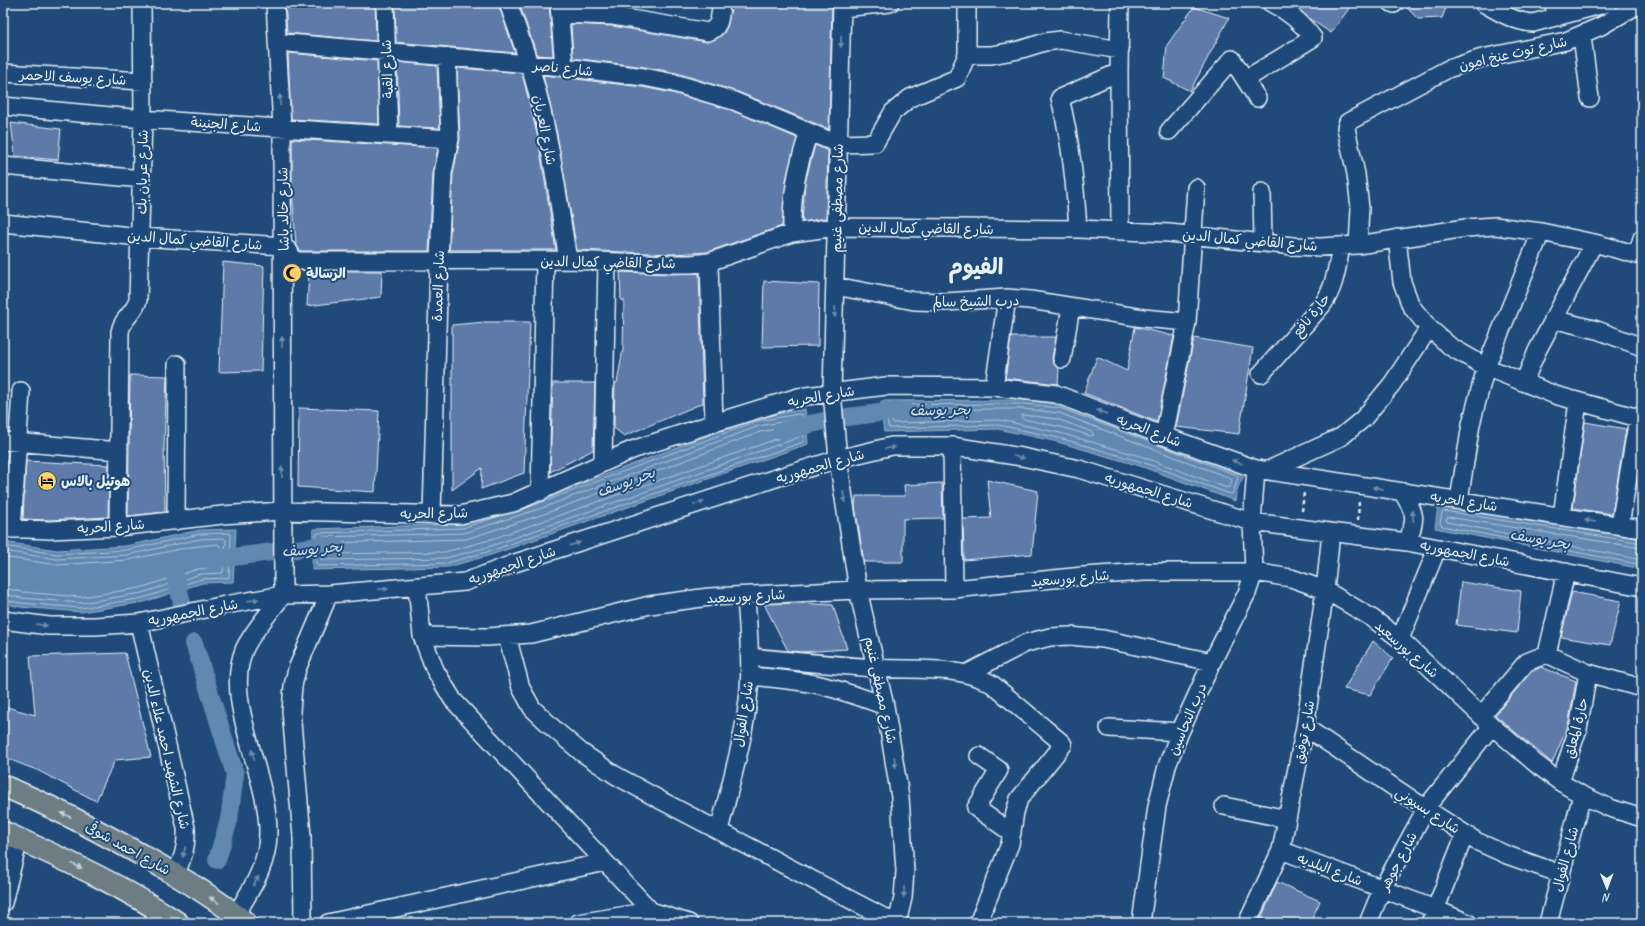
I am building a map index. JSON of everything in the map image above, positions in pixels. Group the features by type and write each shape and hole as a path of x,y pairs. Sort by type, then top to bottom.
{"main road":[{"name":"شارع احمد شوقى","path":"3,786 79,821 175,874 241,919"},
{"path":"11,836 86,870 156,917 178,923"}],"street":[{"name":"شارع عريان بك","path":"118,528 120,332 123,323 135,309 138,300 143,119 142,3"},
{"name":"شارع خالد باشا","path":"275,3 282,128 282,596"},
{"name":"شارع القبة","path":"384,3 389,135"},
{"name":"شارع العريان","path":"508,3 530,64 544,121 568,260"},
{"path":"564,67 560,9 614,10 708,32 717,26 721,3"},
{"path":"842,6 890,3"},
{"path":"838,144 875,143 893,112 910,98 957,78 967,56 967,3"},
{"path":"1120,3 1120,231"},
{"path":"1246,79 1313,38 1304,25 1272,3"},
{"path":"1483,3 1523,23 1534,23 1555,10 1608,3"},
{"name":"شارع توت عنخ امون","path":"1358,244 1360,208 1356,174 1346,128 1350,121 1448,69 1482,58 1548,46 1582,36 1639,3"},
{"name":"شارع مصطفى غنيم","path":"842,6 836,227 836,286 832,392 838,459 858,590 877,668 895,760 903,834 905,871 903,898 896,923"},
{"path":"1582,36 1590,98"},
{"path":"967,56 991,55 1019,50 1045,42 1061,40 1120,50"},
{"name":"شارع ناصر","path":"277,42 564,67 644,77 674,83 734,101 838,144"},
{"name":"شارع العمدة","path":"432,515 439,260 443,173 450,139 447,57"},
{"path":"1169,131 1232,59 1257,98"},
{"path":"1078,230 1074,170 1069,133 1060,98 1119,72"},
{"name":"شارع يوسف الاحمر","path":"3,73 142,81"},
{"name":"شارع الجنينة","path":"3,106 143,119 450,139"},
{"path":"792,233 791,208 794,182 809,132"},
{"path":"3,166 142,179"},
{"path":"1164,436 1187,322 1196,188"},
{"path":"1262,192 1263,242"},
{"name":"شارع القاضي كمال الدين","path":"3,223 140,237 283,246 293,259 298,261 568,260 671,264 709,262 792,233 836,227 1078,230 1194,234 1293,246 1341,246 1480,226 1510,227 1594,243 1639,256"},
{"path":"1460,500 1471,424 1486,367 1541,232"},
{"path":"1397,238 1402,282 1411,306 1429,328 1451,346 1486,367 1555,395 1640,418 1620,525"},
{"path":"1639,256 1642,238"},
{"path":"1524,382 1553,319 1594,243"},
{"name":"حارة نافع","path":"1261,374 1328,297 1332,288 1341,246"},
{"path":"540,492 545,260"},
{"path":"602,462 607,262"},
{"path":"709,262 714,423"},
{"name":"درب الشيخ سالم","path":"836,286 929,302 1007,298 1030,300 1143,318 1187,322"},
{"path":"994,387 1007,298"},
{"path":"1062,359 1071,307"},
{"path":"1553,319 1597,330 1642,347"},
{"path":"1262,470 1341,437 1363,419 1392,384 1429,328"},
{"path":"176,521 177,364"},
{"name":"شارع الحريه","path":"8,528 50,530 118,528 222,515 281,511 460,515 513,503 540,492 602,462 671,436 798,397 886,386 994,387 1056,394 1164,436 1262,470 1642,529"},
{"path":"8,528 10,442 21,391"},
{"path":"1562,516 1578,402"},
{"path":"10,442 119,451"},
{"name":"شارع الجمهوريه","path":"3,620 48,626 95,626 139,623 225,605 282,596 329,594 465,582 516,563 838,459 892,446 952,446 1022,457 1079,469 1252,522 1300,530 1407,542 1437,549 1642,587"},
{"path":"952,446 954,589"},
{"name":"درب النحاسين","path":"1141,923 1157,806 1167,766 1180,732 1212,662 1247,593 1254,572 1252,522 1262,470"},
{"path":"1402,492 1414,514 1413,529 1407,542"},
{"name":"شارع توفيق","path":"1248,923 1281,850 1305,727 1325,590 1331,533"},
{"path":"1400,639 1437,549"},
{"name":"شارع بورسعيد","path":"422,636 507,636 554,629 650,605 709,597 858,590 954,589 1083,576 1138,573 1254,572 1291,578 1325,590 1372,618 1400,639 1486,721 1535,764 1560,782 1582,795 1610,808 1642,818"},
{"path":"1566,572 1547,654 1588,673 1642,688"},
{"path":"417,586 422,636 435,670 453,700 655,917"},
{"path":"304,923 302,836 291,711 296,669 329,594"},
{"path":"241,919 261,872 267,846 268,818 241,707 239,668 244,650 282,596"},
{"name":"شارع الفوال","path":"719,831 744,725 750,676 746,596"},
{"name":"شارع الشهيد احمد علاء الدين","path":"139,623 186,828 187,840 185,852 175,874"},
{"path":"507,636 521,688 532,708 581,752 615,775 896,923"},
{"path":"968,673 1026,643 1050,637 1070,636 1103,639 1212,662"},
{"name":"شارع جوهر","path":"1368,923 1382,889 1426,809 1524,665 1527,662 1547,654"},
{"path":"750,657 877,668 952,670 968,673 992,684 1062,744 1019,799 1015,812 1010,844 978,923"},
{"name":"حارة المعلق","path":"1560,782 1578,729 1588,673"},
{"path":"750,676 785,679 819,685 853,694 885,706"},
{"name":"شارع بسيوني","path":"1305,727 1426,809 1491,849 1561,874"},
{"path":"1109,728 1180,732"},
{"path":"979,756 999,770 976,808 1012,833"},
{"name":"شارع الفوال","path":"1548,923 1582,795"},
{"path":"1224,806 1287,819"},
{"path":"1433,916 1465,834"},
{"path":"3,902 11,836"},
{"name":"شارع البلديه","path":"1281,850 1382,889 1433,916 1468,923"},
{"path":"328,923 604,862"},
{"path":"578,923 655,917 689,923"}],"path":[{"path":"1300,530 1306,477"},
{"path":"1357,536 1359,485"}],"water":[{"path":"1024,400 1061,404 1245,474 1238,487 1235,501 1140,466 1058,442 998,429 884,432 881,401"},
{"path":"805,409 808,444 491,555 448,567 312,570 313,529 462,524 539,500 756,417"},
{"path":"1438,506 1642,539 1642,569 1435,528"},
{"path":"236,529 233,582 202,583 144,602 81,612 20,607 3,603 3,542 57,550 126,546 200,530"}],"building":[{"path":"285,3 375,3 376,41 287,33"},
{"path":"395,3 498,3 515,53 396,42"},
{"path":"519,3 549,3 553,56 537,55"},
{"path":"599,3 612,6 569,4"},
{"path":"739,3 832,3 829,129 738,92 677,73 645,67 573,58 571,24 612,26 707,42 716,39 724,33 728,24 730,12"},
{"path":"1291,3 1353,3 1331,33 1310,19"},
{"path":"1404,3 1448,3 1442,18 1418,19 1404,5"},
{"path":"1194,7 1229,18 1190,91 1164,78 1167,45"},
{"path":"288,53 377,61 379,124 291,119"},
{"path":"397,62 437,66 440,128 399,126"},
{"path":"457,68 522,73 538,138 556,250 449,250 453,174 460,139"},
{"path":"543,75 642,87 672,93 731,110 797,138 786,180 782,226 707,252 671,254 577,250 557,134"},
{"path":"11,123 61,129 58,160 15,156"},
{"path":"292,139 438,148 433,173 429,251 300,251 296,244 292,190"},
{"path":"815,145 828,151 826,218 802,222 805,183"},
{"path":"223,262 264,266 261,371 219,372"},
{"path":"309,271 382,271 381,297 307,306"},
{"path":"620,272 671,274 699,273 703,403 624,436 614,428 615,383 617,383 623,349 624,300 621,300"},
{"path":"764,281 819,284 818,346 762,347"},
{"path":"485,322 530,322 524,473 481,489 482,468 452,490 452,325"},
{"path":"1135,327 1174,336 1157,422 1084,393 1097,357 1127,371"},
{"path":"1011,337 1056,337 1052,358 1053,363 1059,368 1058,384 1005,378"},
{"path":"1194,338 1253,348 1239,434 1176,427"},
{"path":"130,375 167,376 164,446 165,512 128,516"},
{"path":"553,383 595,383 593,450 550,472"},
{"path":"299,408 379,411 375,492 298,487"},
{"path":"1585,422 1626,429 1612,514 1573,508"},
{"path":"26,461 109,465 108,517 50,520 23,519"},
{"path":"987,480 1038,491 1032,554 964,560 963,519 991,518"},
{"path":"942,483 943,518 903,519 903,562 864,562 855,506 856,496 905,496 904,485"},
{"path":"1461,582 1521,591 1517,633 1456,625"},
{"path":"1572,592 1621,601 1610,645 1561,637"},
{"path":"797,603 833,605 847,649 801,652 788,651 764,604"},
{"path":"1373,641 1393,658 1370,695 1344,689"},
{"path":"125,653 151,757 115,760 96,801 39,771 3,757 3,706 35,715 30,656"},
{"path":"1541,667 1576,681 1568,726 1552,763 1495,715 1531,672"},
{"path":"1277,882 1320,901 1310,923 1259,923"}],"waterway":[{"name":"بحر يوسف","path":"783,431 843,418 874,413 905,411"},
{"name":"بحر يوسف","path":"210,560 320,546 335,546"},
{"path":"173,566 183,608"},
{"path":"194,643 235,774 229,820 217,860"}],"place":[{"name":"الرسالة","path":"292,273"},
{"name":"هوتيل بالاس","path":"47,481"}],"district":[{"name":"الفيوم","path":"976,266"}]}
